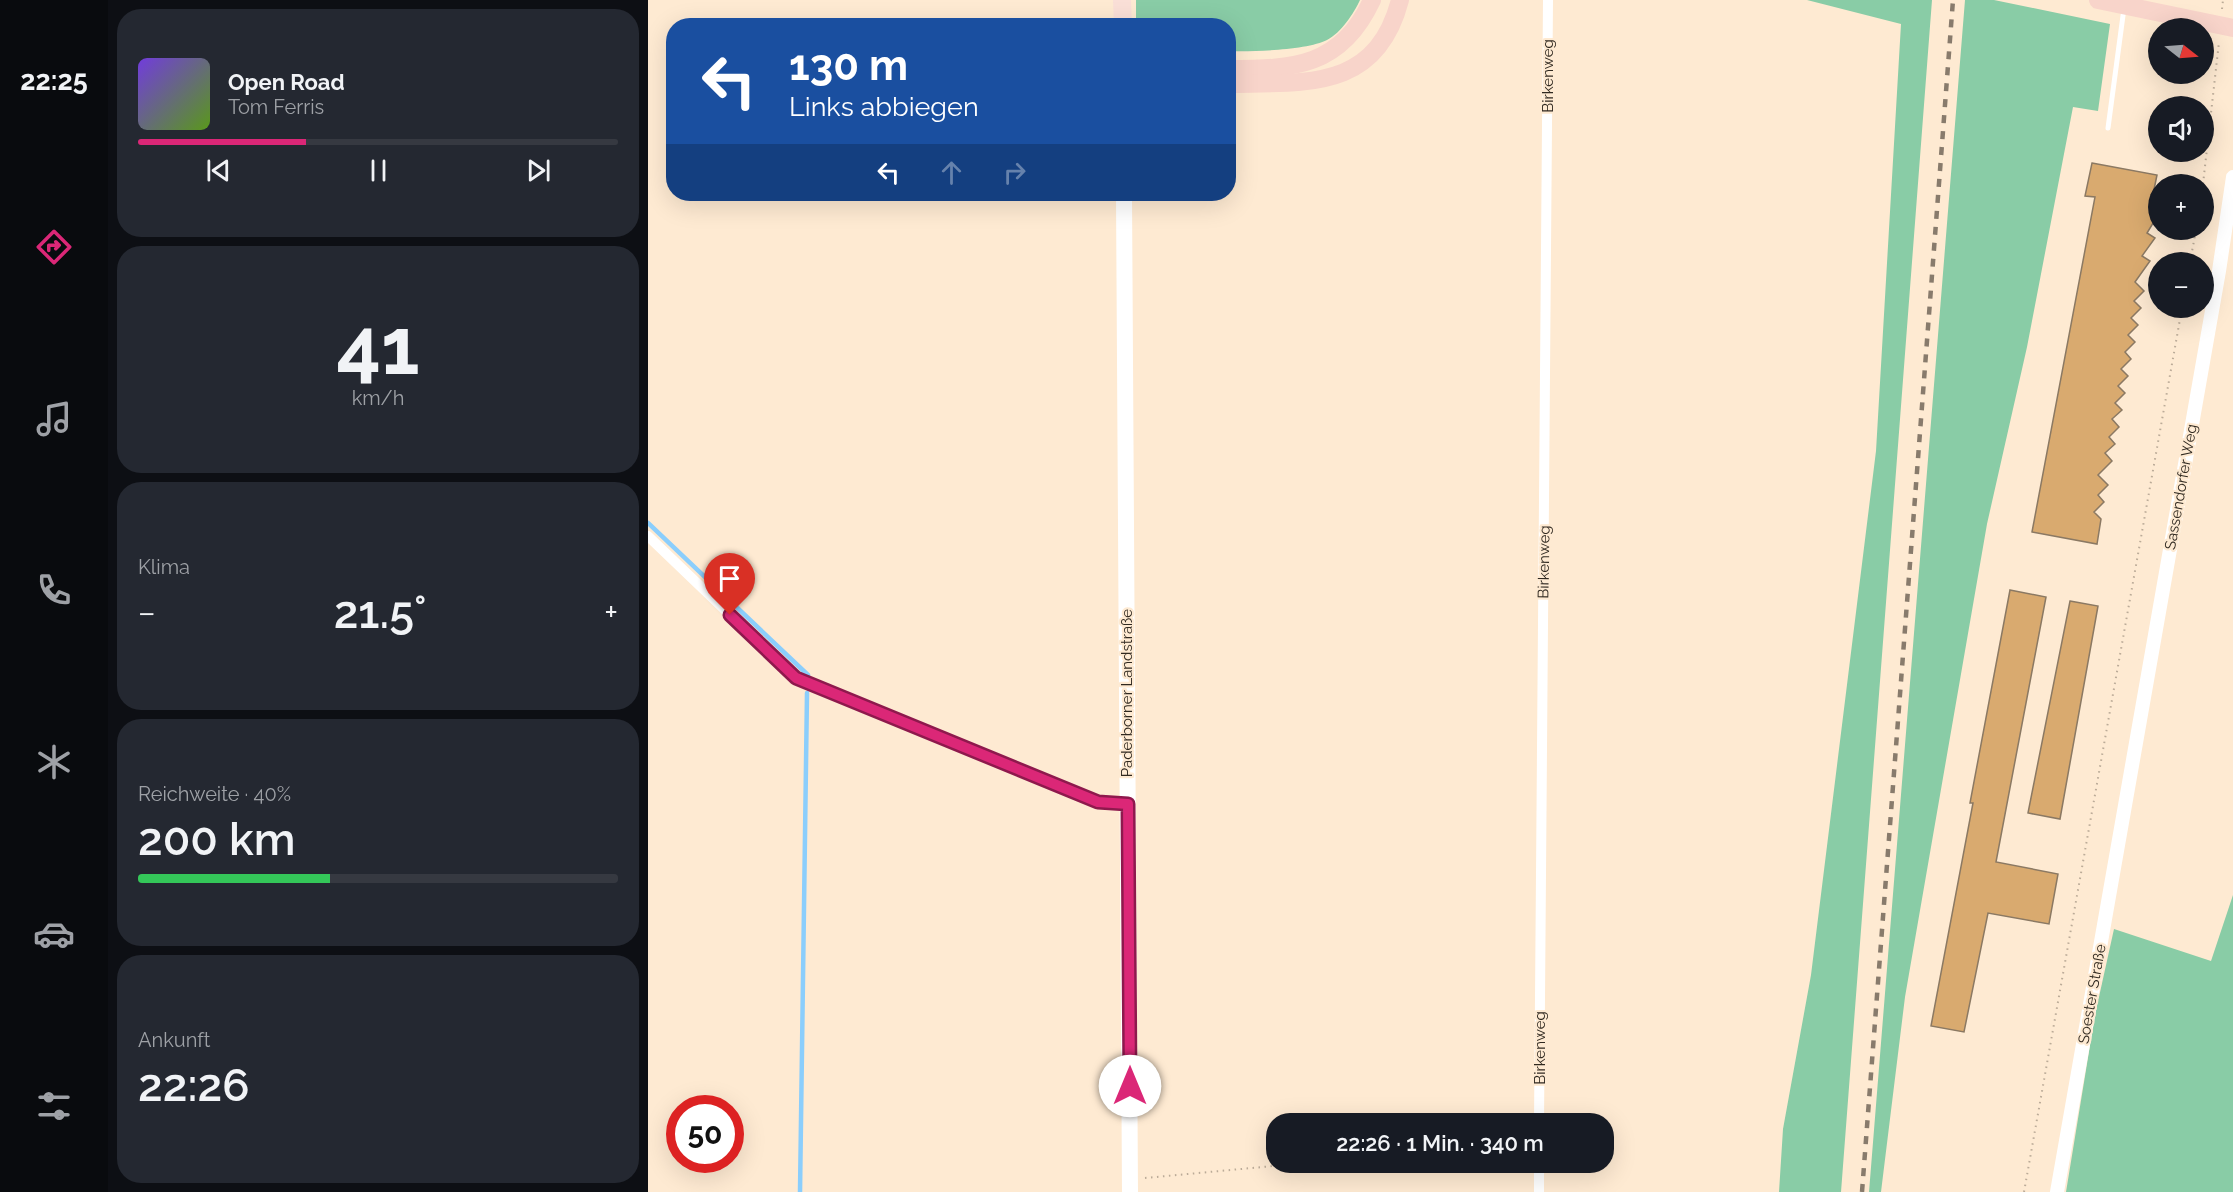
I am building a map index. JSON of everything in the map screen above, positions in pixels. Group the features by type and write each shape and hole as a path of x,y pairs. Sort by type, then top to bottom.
{"highway":[{"path":"1236,69 1282,69 1313,60 1335,48 1353,32 1372,0"},
{"path":"1236,84 1306,82 1341,74 1363,61 1378,47 1393,24 1400,0"},
{"path":"2097,0 2226,32"}],"main road":[{"path":"1122,0 1123,18"},
{"name":"Paderborner Landstraße","path":"1124,201 1130,1186"}],"street":[{"name":"Birkenweg","path":"1539,1113 1548,0"},
{"name":"Sassendorfer Weg","path":"2127,796 2217,283 2233,177"},
{"path":"648,536 796,678 1098,802 1128,804"},
{"name":"Soester Straße","path":"2058,1192 2127,796"},
{"path":"1539,1173 1539,1192"}],"lane":[{"path":"2108,128 2124,0"}],"path":[{"path":"2222,13 2223,0"},
{"path":"2205,174 2226,32"},
{"path":"2024,1192 2180,318"},
{"path":"1130,1186 1266,1168"}],"green space":[{"path":"1136,0 1360,0 1342,28 1327,40 1307,46 1265,51 1236,51 1236,18 1136,18"},
{"path":"1807,0 1932,0 1841,1192 1779,1192 1783,1129 1811,975 1876,451 1901,24"},
{"path":"1965,0 1994,0 2110,24 2098,111 2073,107 2027,347 1987,524 1905,997 1881,1192 1869,1192"},
{"path":"2233,895 2233,1192 2066,1192 2095,1015 2114,929 2211,961"}],"building":[{"path":"2092,163 2152,174 2148,174 2147,233 2148,240 2154,240 2142,256 2148,260 2148,264 2135,282 2144,291 2134,301 2141,308 2131,318 2138,325 2128,335 2135,342 2125,352 2131,359 2121,369 2128,376 2118,386 2125,393 2115,403 2122,410 2112,419 2119,427 2109,437 2115,444 2105,453 2112,461 2098,475 2108,485 2098,495 2104,502 2094,512 2101,519 2097,544 2032,532 2095,197 2085,196"},
{"path":"2010,590 2046,597 1996,862 2058,874 2049,924 1988,913 1964,1032 1931,1026"},
{"path":"2070,601 2098,606 2060,819 2028,813"}],"waterway":[{"path":"648,523 808,675"},
{"path":"800,1192 807,693"}],"railway":[{"path":"1862,1192 1953,0"}],"route":[{"path":"730,615 796,678 1098,802 1128,804 1130,1086"}]}
